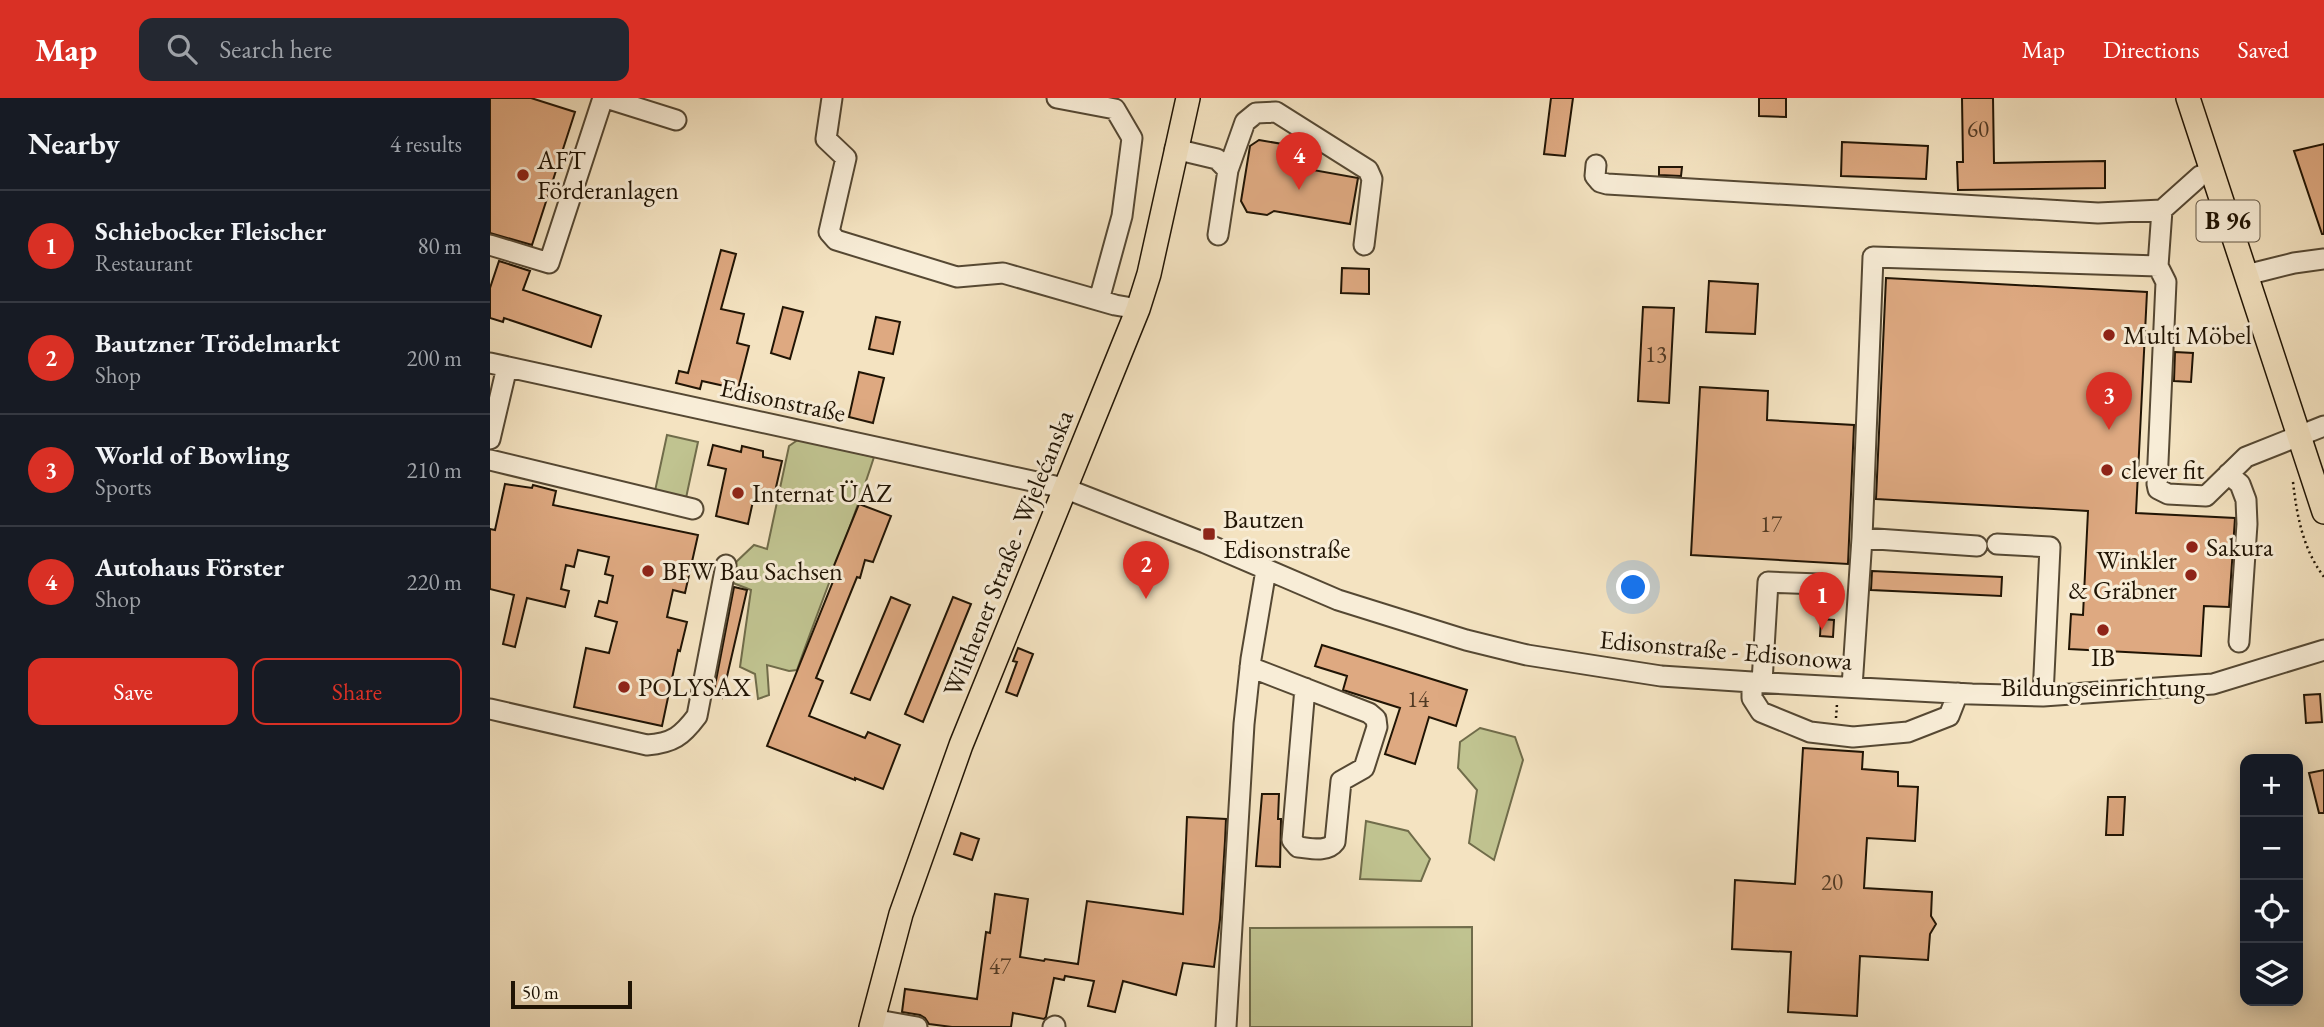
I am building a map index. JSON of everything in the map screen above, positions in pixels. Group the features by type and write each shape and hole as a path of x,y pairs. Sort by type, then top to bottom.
{"main road":[{"name":"Wilthener Straße - Wjelećanska","path":"872,1023 901,914 961,745 1139,309 1188,98"},
{"name":"B 96","path":"2188,98 2324,512"}],"street":[{"path":"490,245 549,263 604,98 676,120"},
{"path":"832,98 826,139 846,158 829,232 836,240 957,277 1003,273 1139,309"},
{"path":"1057,98 1115,109 1132,138 1122,216 1099,300"},
{"path":"1218,235 1228,170 1245,122 1256,113 1276,112 1368,170 1372,179 1364,245"},
{"path":"1175,149 1217,159 1228,170"},
{"path":"1596,165 1595,176 1600,182 1607,184 2098,213 2162,210 2200,176 2212,172"},
{"path":"2162,210 2158,266 2166,282 2158,489 2168,494 2206,496 2246,457 2324,426"},
{"path":"1845,687 1862,538 1873,257 2158,266"},
{"path":"2246,275 2294,262 2324,259"},
{"path":"490,439 499,365"},
{"name":"Edisonstraße","path":"499,365 1064,488"},
{"path":"490,460 693,509"},
{"path":"2228,474 2240,484 2246,500 2247,524 2239,642"},
{"name":"Edisonstraße - Edisonowa","path":"1064,488 1205,543 1338,600 1402,621 1527,655 1661,676 1958,694 2043,696 2213,684 2324,650"},
{"path":"1862,538 2050,547 2043,696"},
{"path":"490,709 647,745 666,743 686,731 697,716 726,565"},
{"path":"1226,1027 1244,724 1250,667 1266,570"},
{"path":"1820,584 1768,582 1757,682 1752,698 1762,712 1810,732 1853,737 1908,732 1949,716 1958,694"},
{"path":"1250,667 1305,688 1369,713 1376,719 1377,727 1364,768 1341,781 1335,842 1332,847 1326,849 1298,848 1292,840 1305,688"},
{"path":"872,1023 918,1027"}],"path":[{"path":"1834,735 1845,687"}],"green space":[{"path":"667,435 698,442 686,498 655,491"},
{"path":"799,439 874,457 797,670 789,671 767,665 769,695 758,699 755,674 740,667 751,590 733,583 735,563 754,545 767,549 789,446"},
{"path":"1480,728 1515,737 1523,760 1494,860 1469,843 1477,790 1458,768 1460,742"},
{"path":"1366,821 1408,831 1430,859 1421,881 1360,879"},
{"path":"1472,927 1472,1027 1250,1027 1250,928"}],"building":[{"name":"AFT Förderanlagen","path":"490,98 531,98 575,112 532,245 490,233"},
{"path":"1551,98 1573,98 1565,156 1544,154"},
{"path":"1759,98 1786,98 1786,117 1759,116"},
{"path":"1962,98 1993,98 1994,163 2105,161 2105,188 1958,190 1957,162 1963,162"},
{"path":"1259,140 1294,146 1300,142 1315,158 1313,170 1358,178 1350,224 1274,211 1267,215 1247,212 1241,201 1250,146"},
{"path":"1842,142 1928,146 1926,179 1841,176"},
{"path":"2324,144 2324,234 2322,234 2294,151"},
{"path":"1659,167 1682,167 1681,176 1659,175"},
{"path":"721,250 736,254 721,309 744,314 737,343 749,346 738,389 702,381 700,389 676,383 679,371 688,373"},
{"path":"499,261 530,271 523,290 601,316 591,347 504,318 503,322 490,318 490,288"},
{"path":"1342,268 1369,269 1369,294 1341,293"},
{"path":"1886,278 2147,292 2136,513 2235,518 2229,607 2204,606 2201,656 2069,649 2071,614 2083,615 2088,511 1876,499"},
{"path":"1709,281 1758,284 1755,334 1706,332"},
{"path":"783,307 803,312 790,359 771,353"},
{"path":"1643,307 1674,308 1669,403 1638,401"},
{"path":"876,317 900,322 893,354 869,349"},
{"path":"2175,352 2193,353 2191,382 2174,381"},
{"path":"859,372 884,378 873,423 849,417"},
{"path":"1700,387 1768,391 1767,420 1854,425 1848,564 1691,555"},
{"name":"Internat ÜAZ","path":"713,445 741,452 742,446 763,451 763,457 782,461 774,496 755,492 748,524 716,516 726,469 708,465"},
{"name":"BFW Bau Sachsen","path":"505,484 532,488 533,485 556,491 553,505 698,535 685,593 673,590 667,617 687,622 680,651 678,650 662,726 574,707 586,648 609,653 617,622 595,616 599,601 607,603 613,576 605,574 609,557 578,550 574,567 566,565 561,589 569,591 565,607 527,598 515,647 503,644 514,595 490,589 490,529 495,530"},
{"path":"859,504 891,516 873,562 865,560 860,578 857,577 816,678 823,681 809,716 865,738 868,732 900,745 883,789 767,746 838,569 833,568"},
{"path":"1872,571 2002,577 2001,596 1871,590"},
{"path":"734,587 747,590 722,698 713,696"},
{"path":"891,597 910,605 870,700 851,693"},
{"path":"953,597 971,604 923,722 905,714"},
{"path":"1821,619 1834,620 1833,637 1820,636"},
{"path":"1322,645 1467,690 1456,726 1429,717 1415,764 1385,754 1400,708 1343,690 1347,676 1315,666"},
{"path":"1018,648 1033,654 1017,696 1006,692 1017,662 1013,661"},
{"path":"2320,694 2322,722 2306,723 2304,695"},
{"path":"1803,748 1863,752 1862,769 1898,772 1898,786 1918,787 1915,841 1867,838 1864,888 1932,892 1931,916 1936,924 1930,934 1928,960 1860,956 1857,1016 1788,1012 1791,952 1732,949 1735,880 1795,884"},
{"path":"2324,770 2324,813 2319,813 2309,773"},
{"path":"1262,794 1279,794 1280,867 1256,866"},
{"path":"2108,797 2125,797 2123,835 2106,835"},
{"path":"1187,817 1226,819 1225,841 1214,967 1183,963 1176,995 1123,981 1115,1012 1088,1006 1094,981 1065,976 1064,980 1054,978 1044,1019 1013,1013 1011,1027 952,1027 929,1024 920,1015 902,1012 905,989 977,999 986,932 990,933 995,894 1028,899 1020,957 1044,961 1078,964 1087,901 1183,914"},
{"path":"961,833 979,839 972,860 954,854"}],"place":[{"name":"AFT Förderanlagen","path":"523,175"},
{"name":"Autohaus Förster","path":"1299,190"},
{"name":"Multi Möbel","path":"2109,335"},
{"name":"World of Bowling","path":"2109,430"},
{"name":"clever fit","path":"2107,470"},
{"name":"Internat ÜAZ","path":"738,493"},
{"name":"Bautzen Edisonstraße","path":"1209,534"},
{"name":"Sakura","path":"2192,547"},
{"name":"BFW Bau Sachsen","path":"648,571"},
{"name":"Winkler & Gräbner","path":"2191,575"},
{"name":"Bautzner Trödelmarkt","path":"1146,599"},
{"name":"Schiebocker Fleischer","path":"1822,630"},
{"name":"IB Bildungseinrichtung","path":"2103,630"},
{"name":"POLYSAX","path":"624,687"}]}
